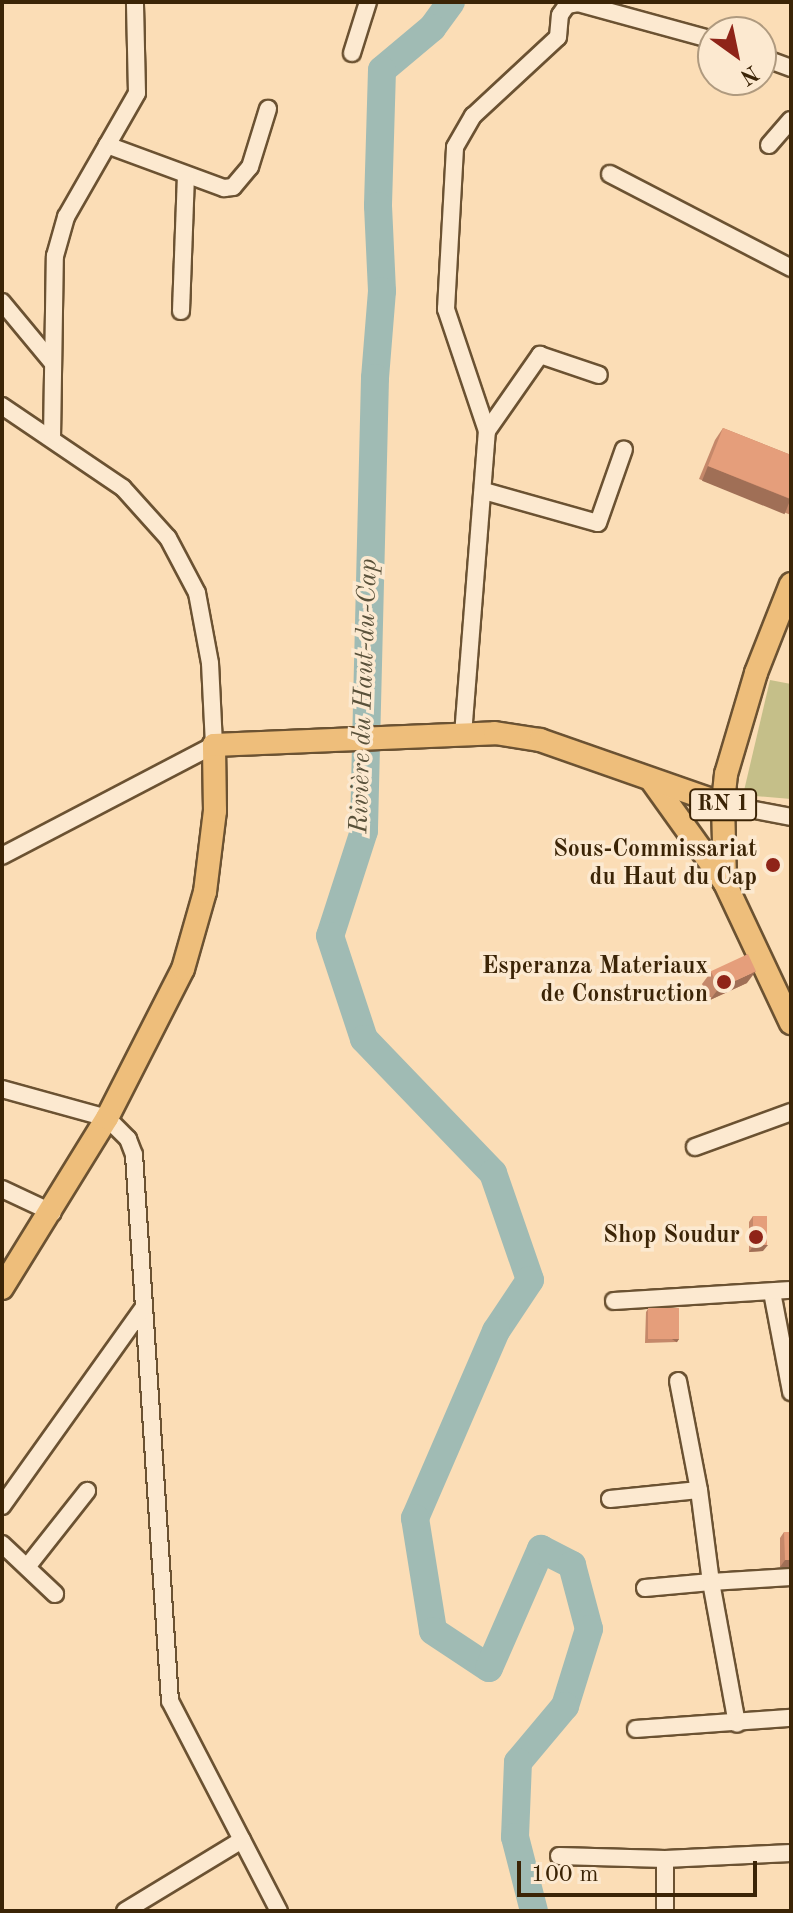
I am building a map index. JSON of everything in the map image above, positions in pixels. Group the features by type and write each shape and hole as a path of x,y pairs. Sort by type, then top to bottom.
{"main road":[{"name":"RN 1","path":"791,584 756,673 726,774 723,804 725,883 791,1023"},
{"path":"2,1288 53,1213 107,1118 183,969 195,932 215,811 214,745 495,733 540,740 723,804"},
{"path":"652,781 725,883"}],"street":[{"path":"52,438 55,256 66,217 137,93 135,2"},
{"path":"352,53 368,2"},
{"path":"463,735 466,646 484,491 487,431 446,309 455,147 473,116 558,37 560,15 567,5 578,3 697,36"},
{"path":"107,145 224,188 243,180 268,109"},
{"path":"769,145 791,120"},
{"path":"610,174 791,268"},
{"path":"181,311 186,175"},
{"path":"2,302 51,361"},
{"path":"487,431 540,355 599,375"},
{"path":"2,406 123,488 175,552 197,593 210,663 214,745 2,856"},
{"path":"484,491 598,523 624,449"},
{"path":"723,804 791,817"},
{"path":"2,1089 107,1118 128,1139 136,1167 170,1701 279,1911"},
{"path":"695,1147 791,1112"},
{"path":"2,1189 53,1213"},
{"path":"614,1301 791,1290"},
{"path":"772,1292 791,1392"},
{"path":"2,1506 143,1308"},
{"path":"678,1381 737,1724"},
{"path":"610,1499 699,1490"},
{"path":"27,1567 87,1491"},
{"path":"2,1544 55,1594"},
{"path":"645,1588 791,1577"},
{"path":"636,1729 791,1718"},
{"path":"125,1911 242,1840"},
{"path":"559,1856 665,1859 791,1853"},
{"path":"665,1859 665,1911"}],"shaded area":[{"path":"770,680 791,684 791,799 743,795"}],"building":[{"path":"723,428 791,455 791,499 708,466"},
{"path":"748,954 756,971 719,989 711,971"},
{"path":"753,1216 767,1216 767,1245 753,1245"},
{"path":"648,1308 679,1308 679,1339 648,1339"},
{"path":"784,1532 791,1532 791,1560 785,1560"}],"waterway":[{"name":"Rivière du Haut-du-Cap","path":"451,2 432,28 382,70 378,206 382,291 375,378 364,831 330,936 364,1039 493,1173 530,1280 496,1331 415,1518 433,1631 489,1668 541,1549 572,1565 589,1629 565,1706 518,1762 515,1837 534,1911"}],"place":[{"name":"Sous-Commissariat du Haut du Cap","path":"773,865"},
{"name":"Esperanza Materiaux de Construction","path":"724,982"},
{"name":"Shop Soudur","path":"756,1237"}]}
